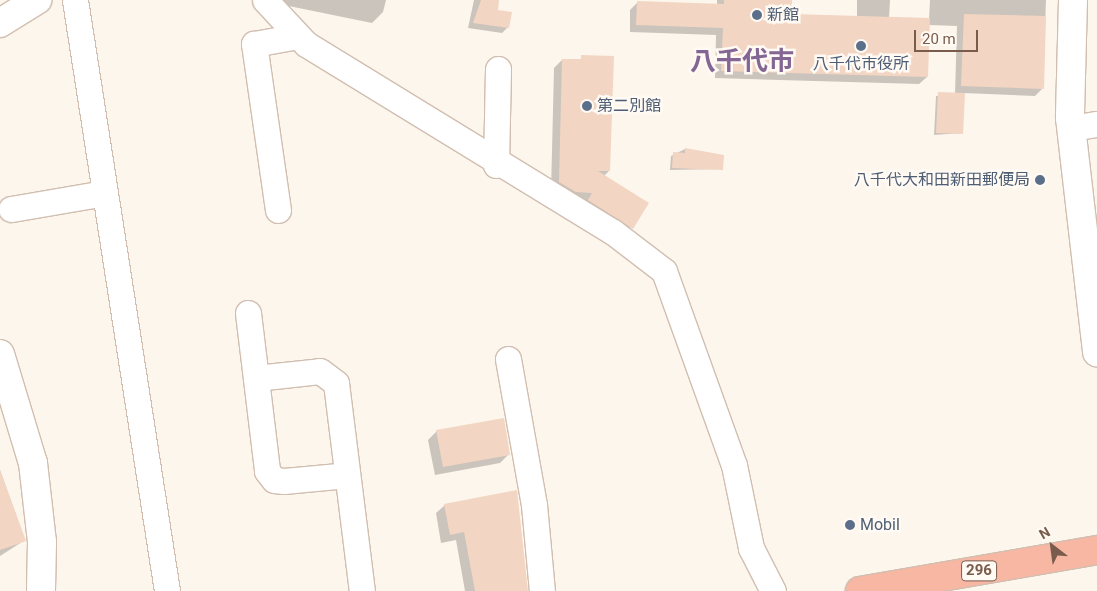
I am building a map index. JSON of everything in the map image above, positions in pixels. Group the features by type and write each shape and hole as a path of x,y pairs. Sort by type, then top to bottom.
{"highway":[{"name":"296","path":"860,591 1097,550"}],"street":[{"path":"0,23 37,0"},
{"path":"75,0 166,591"},
{"path":"265,0 298,36 496,165 613,232 664,271 731,456 751,548 773,591"},
{"path":"1072,0 1084,126 1097,352"},
{"path":"278,210 254,44 298,36"},
{"path":"496,165 498,70"},
{"path":"11,209 105,194"},
{"path":"248,313 267,471 274,480 347,475"},
{"path":"0,354 33,464 42,542 41,591"},
{"path":"508,359 534,505 542,591"},
{"path":"256,378 320,371 330,374 336,383 362,591"}],"building":[{"path":"481,0 499,0 498,10 512,12 509,28 473,23"},
{"path":"724,0 792,0 792,14 930,18 928,77 721,71 723,28 636,25 637,1 724,4"},
{"path":"964,14 1046,16 1044,89 961,86"},
{"path":"581,55 614,56 610,171 598,171 649,203 633,229 588,200 592,193 576,192 559,182 562,59 581,59"},
{"path":"938,92 965,93 963,134 936,133"},
{"path":"685,148 724,155 723,170 672,168 673,152 685,153"},
{"path":"504,418 510,455 443,467 436,430"},
{"path":"0,470 26,541 0,550"},
{"path":"517,490 528,591 475,591 464,532 450,535 444,504"}],"place":[{"name":"新館","path":"757,15"},
{"name":"八千代市役所","path":"861,46"},
{"name":"第二別館","path":"587,106"},
{"name":"八千代大和田新田郵便局","path":"1040,180"},
{"name":"Mobil","path":"850,525"}],"district":[{"name":"八千代市","path":"742,62"}]}
